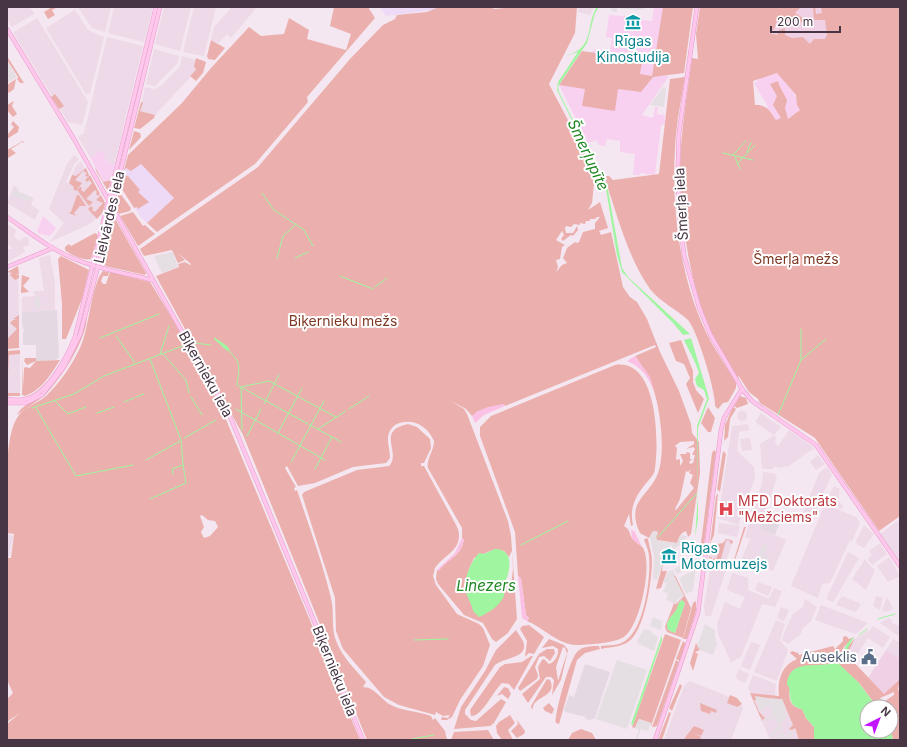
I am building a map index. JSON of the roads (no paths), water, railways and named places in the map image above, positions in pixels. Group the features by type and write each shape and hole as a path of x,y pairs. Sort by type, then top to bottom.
{"street":[{"name":"Lielvārdes iela","path":"95,267 111,208 149,45 156,7"},
{"name":"Lielvārdes iela","path":"149,45 160,7"},
{"name":"Šmerļa iela","path":"697,7 679,133 679,211 684,255 699,307 706,326 742,389 752,401 816,445 900,566"},
{"name":"Biķernieku iela","path":"7,29 67,127 111,208 231,419 363,740"},
{"name":"Lielvārdes iela","path":"20,402 29,402 42,395 64,368 80,335 109,202 119,169"},
{"path":"7,217 53,248 95,267 152,280"},
{"path":"7,267 53,248"},
{"path":"655,740 698,613 724,418 742,389"},
{"path":"7,399 20,402"},
{"path":"7,403 20,402"}],"water":[{"path":"597,7 599,7 595,13 587,43 560,83 558,87 559,92 608,190 622,268 628,277 690,334 683,335 622,272 617,255 606,189 557,90 558,82 578,52 566,56 579,50 584,45 592,17"},
{"path":"214,337 227,346 230,350 227,351 214,339"},
{"path":"691,338 709,398 698,428 698,494 697,426 707,399 704,390 697,386 695,379 699,373 684,340"},
{"path":"698,494 698,519 695,538"},
{"name":"Linezers","path":"495,549 505,552 509,560 509,570 505,582 504,596 496,607 479,617 473,611 466,593 466,578 471,565 479,553 484,554"},
{"path":"682,600 685,603 675,633 668,630 667,624"},
{"path":"662,635 662,640 633,725 631,724"},
{"path":"854,637 839,664 858,682 871,699 859,699 859,739 893,740 814,740 814,727 806,718 802,709 795,706 791,701 789,687 787,685 789,676 794,670 808,665 824,665 838,660 850,640"}],"waterway":[{"path":"733,155 746,141"},
{"path":"747,152 751,142"},
{"path":"737,164 755,145"},
{"path":"723,153 753,160"},
{"path":"735,157 740,169"},
{"path":"262,193 274,210 304,230 313,246"},
{"path":"277,258 283,236 295,225"},
{"path":"295,258 308,252"},
{"path":"340,276 373,289"},
{"path":"375,287 387,278"},
{"path":"100,338 159,314"},
{"path":"160,354 169,326"},
{"path":"801,329 801,360"},
{"path":"116,336 135,363"},
{"path":"778,415 801,360 826,339"},
{"path":"194,343 211,345"},
{"path":"32,408 74,394 104,376 185,345"},
{"path":"229,351 236,359 239,366 237,385 341,442"},
{"path":"163,354 186,380 189,393"},
{"path":"150,359 181,440 183,465"},
{"path":"264,404 279,375"},
{"path":"242,430 241,387 269,381 336,417"},
{"path":"278,433 302,388"},
{"path":"136,397 144,394"},
{"path":"349,409 369,396"},
{"path":"191,397 202,415"},
{"path":"124,402 134,398"},
{"path":"55,401 68,414 86,407"},
{"path":"291,462 324,401"},
{"path":"97,413 114,407"},
{"path":"36,408 76,476 133,465"},
{"path":"236,409 325,460"},
{"path":"247,436 261,409"},
{"path":"318,429 346,411"},
{"path":"184,438 216,420"},
{"path":"315,469 332,437"},
{"path":"146,460 180,441"},
{"path":"150,499 186,483 183,465 172,469 173,474"},
{"path":"658,537 697,493"},
{"path":"521,545 568,521"},
{"path":"878,619 895,614"},
{"path":"859,635 867,629"},
{"path":"414,640 448,639"},
{"path":"407,740 434,735"}],"place":[{"name":"Rīgas Kinostudija","path":"633,22"},
{"name":"MFD Doktorāts \"Mežciems\"","path":"726,509"},
{"name":"Rīgas Motormuzejs","path":"669,556"},
{"name":"Auseklis","path":"869,657"}],"water label":[{"name":"Šmerļupīte","path":"588,155"}],"park label":[{"name":"Šmerļa mežs","path":"796,259"},
{"name":"Biķernieku mežs","path":"343,321"}]}
